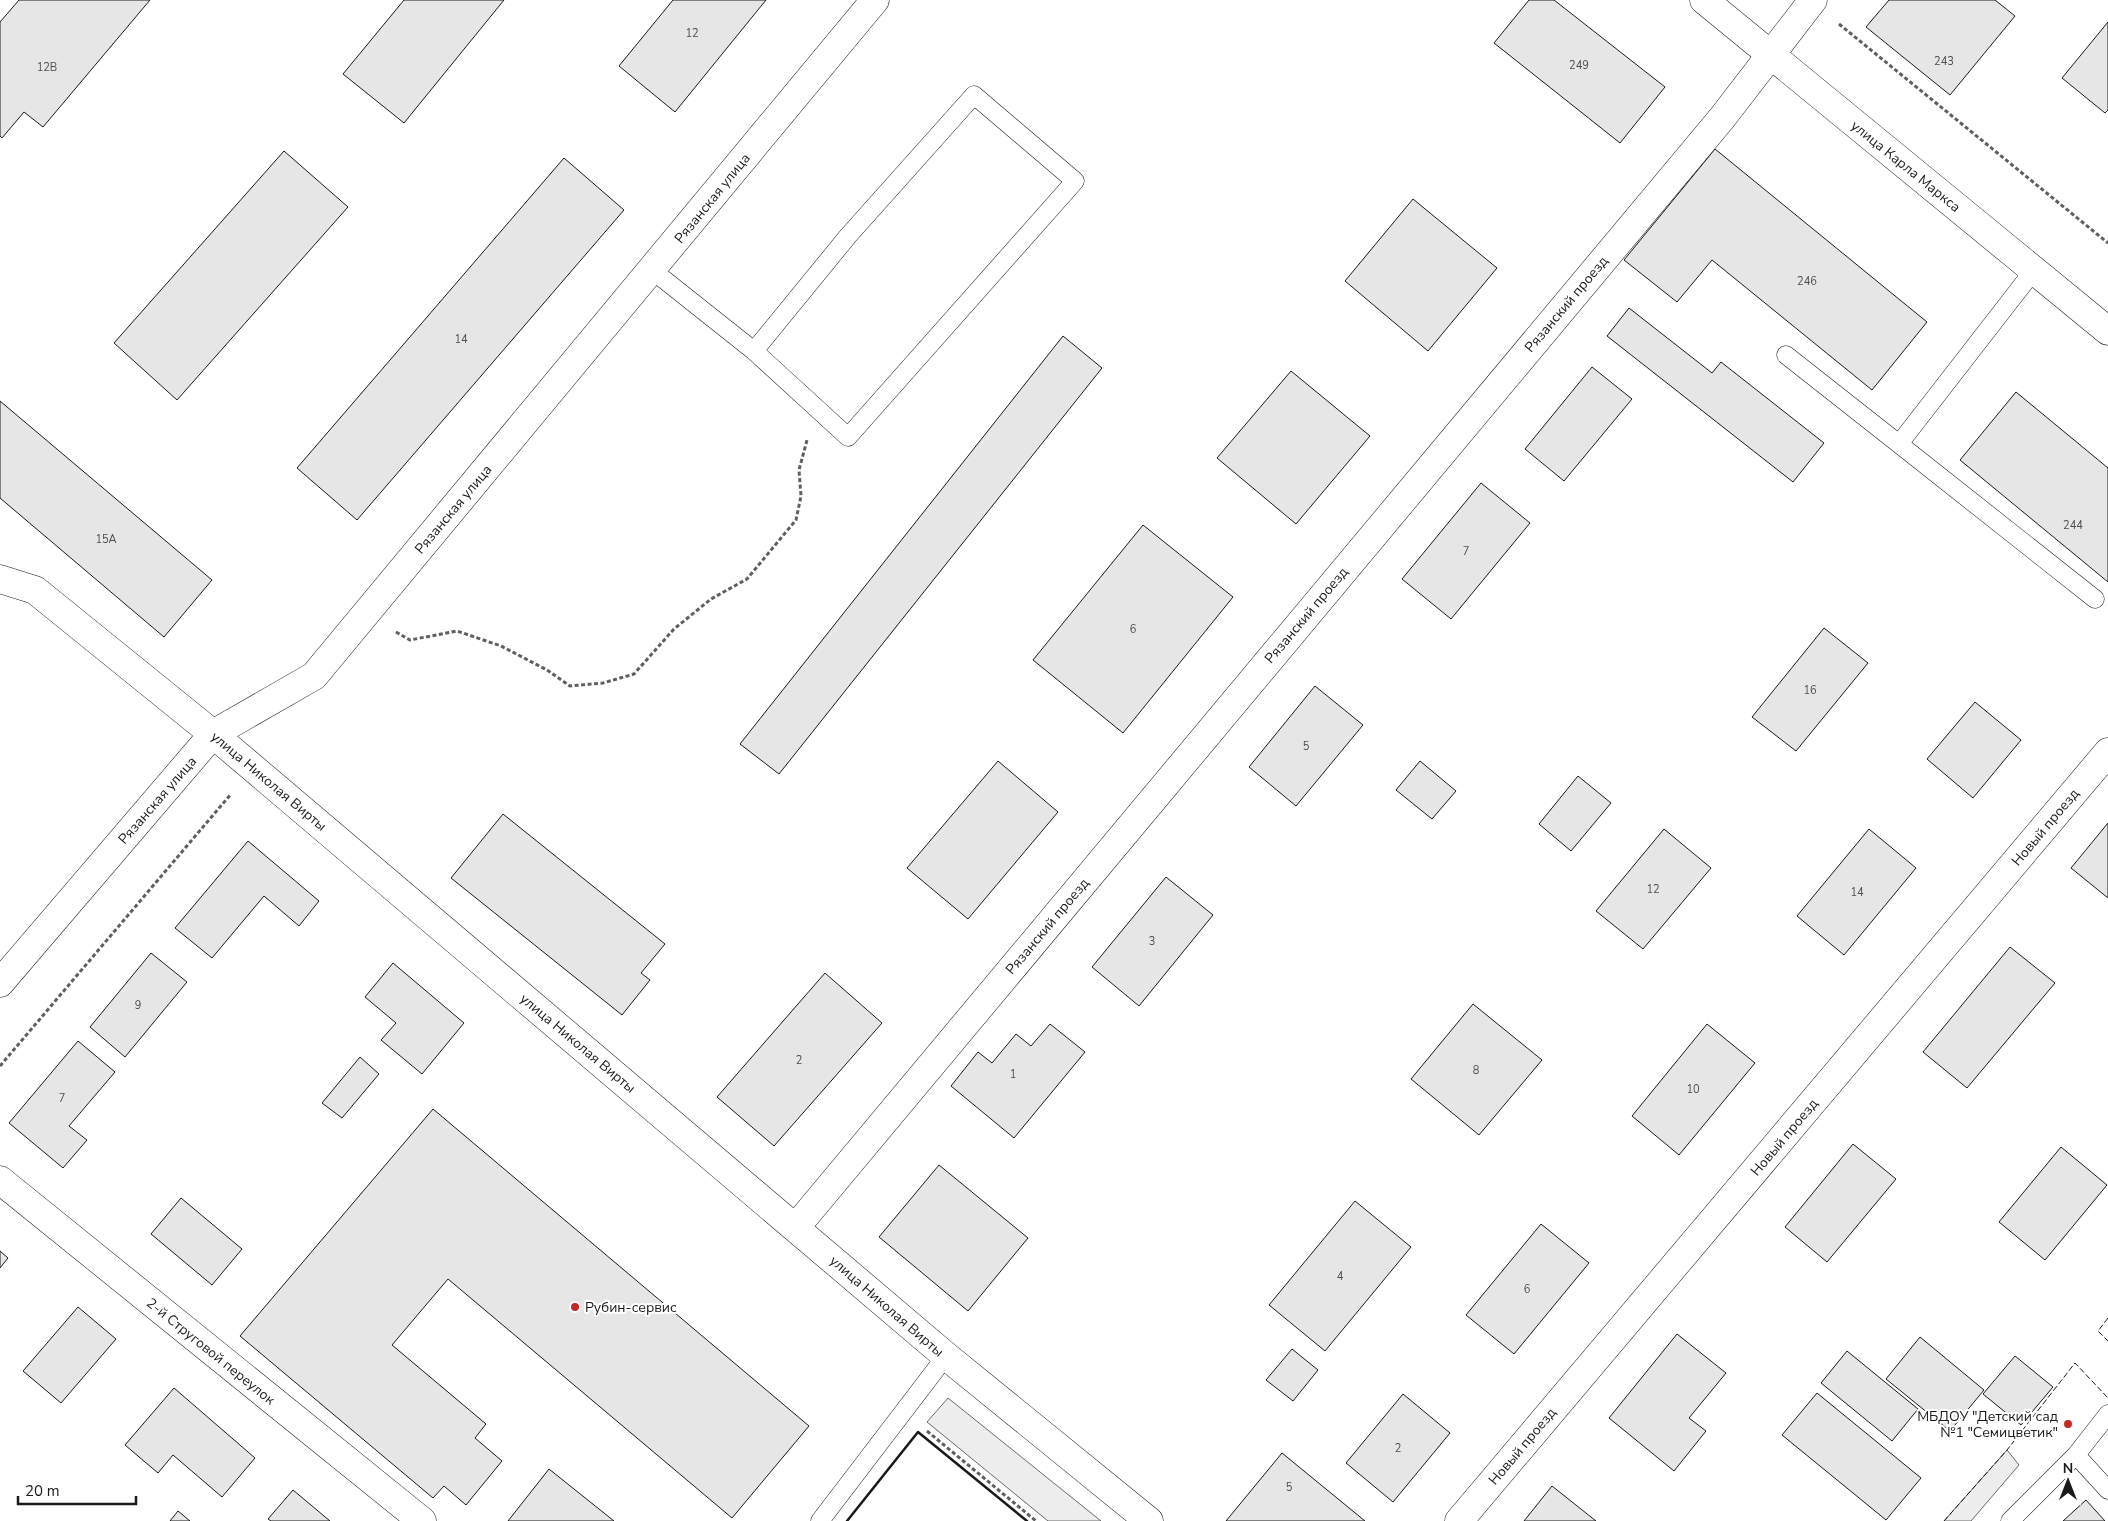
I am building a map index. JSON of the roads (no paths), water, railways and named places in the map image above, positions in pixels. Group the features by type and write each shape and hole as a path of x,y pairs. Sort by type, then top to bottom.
{"street":[{"name":"Рязанская улица","path":"0,983 213,734 314,676 875,0"},
{"name":"улица Карла Маркса","path":"1704,0 2108,331"},
{"name":"Рязанский проезд","path":"796,1227 1703,141 1812,1"},
{"name":"улица Николая Вирты","path":"0,579 35,590 213,734 946,1356 1149,1521"},
{"name":"Новый проезд","path":"1459,1521 2108,752"},
{"name":"2-й Струговой переулок","path":"0,1180 422,1521"}],"lane":[{"path":"652,270 754,351 848,437 1075,181 974,96 848,236 754,351"},
{"path":"1899,444 2034,270"},
{"path":"1786,354 2095,599"},
{"path":"820,1521 946,1356"},
{"path":"2010,1521 2076,1455 2108,1414"},
{"path":"2076,1455 2108,1490"}],"place":[{"name":"Рубин-сервис","path":"575,1307"},
{"name":"МБДОУ \"Детский сад №1 \"Семицветик\"","path":"2068,1424"}]}
